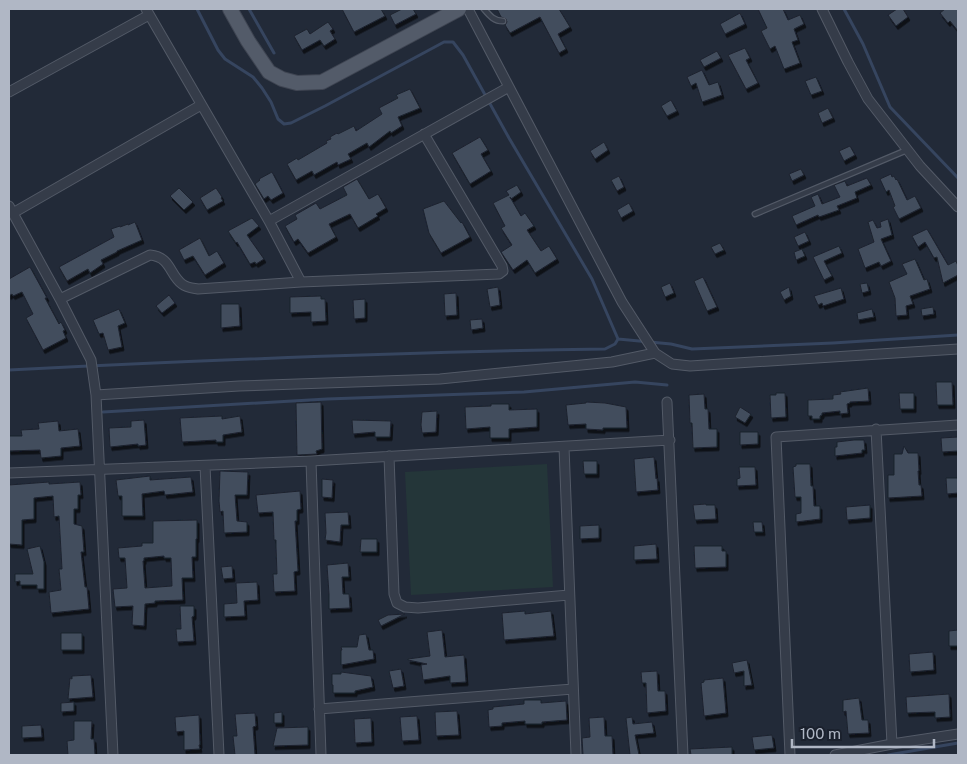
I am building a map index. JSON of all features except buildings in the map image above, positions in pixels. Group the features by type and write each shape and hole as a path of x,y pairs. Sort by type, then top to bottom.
{"main road":[{"path":"230,9 248,41 269,72 282,79 297,83 322,82 459,9"}],"street":[{"path":"468,9 622,302 655,353 672,364 690,366 958,349"},
{"path":"822,9 868,99 920,166 958,207"},
{"path":"9,92 147,12 269,221 301,282"},
{"path":"269,221 509,88"},
{"path":"113,755 96,395 91,360 11,210 201,105"},
{"path":"60,299 150,255 163,259 180,283 188,288 198,289 301,282 499,274 503,271 502,266 424,134"},
{"path":"96,395 239,386 440,379 612,362 655,353"},
{"path":"667,402 683,755"},
{"path":"790,755 776,436 958,425"},
{"path":"876,429 892,744"},
{"path":"9,473 310,461 670,440"},
{"path":"564,447 576,755"},
{"path":"389,456 394,594 397,603 404,607 418,608 569,595"},
{"path":"310,461 321,755"},
{"path":"205,466 219,755"},
{"path":"319,709 573,689"},
{"path":"836,755 958,734"}],"lane":[{"path":"484,9 497,21 503,21"},
{"path":"755,214 907,150"}],"shaded area":[{"path":"547,464 553,587 411,595 405,472"}],"waterway":[{"path":"9,370 307,357 605,349 615,344 618,339 592,279 509,138 463,55 453,42 444,42 325,106 291,123 284,124 278,119 271,102 253,77 225,59 218,50 197,9"},
{"path":"249,9 274,53"},
{"path":"844,9 863,44 890,107 958,178"},
{"path":"618,339 671,344 692,349 958,335"},
{"path":"103,412 327,399 524,392 635,382 667,385"},
{"path":"888,755 958,743"}]}
